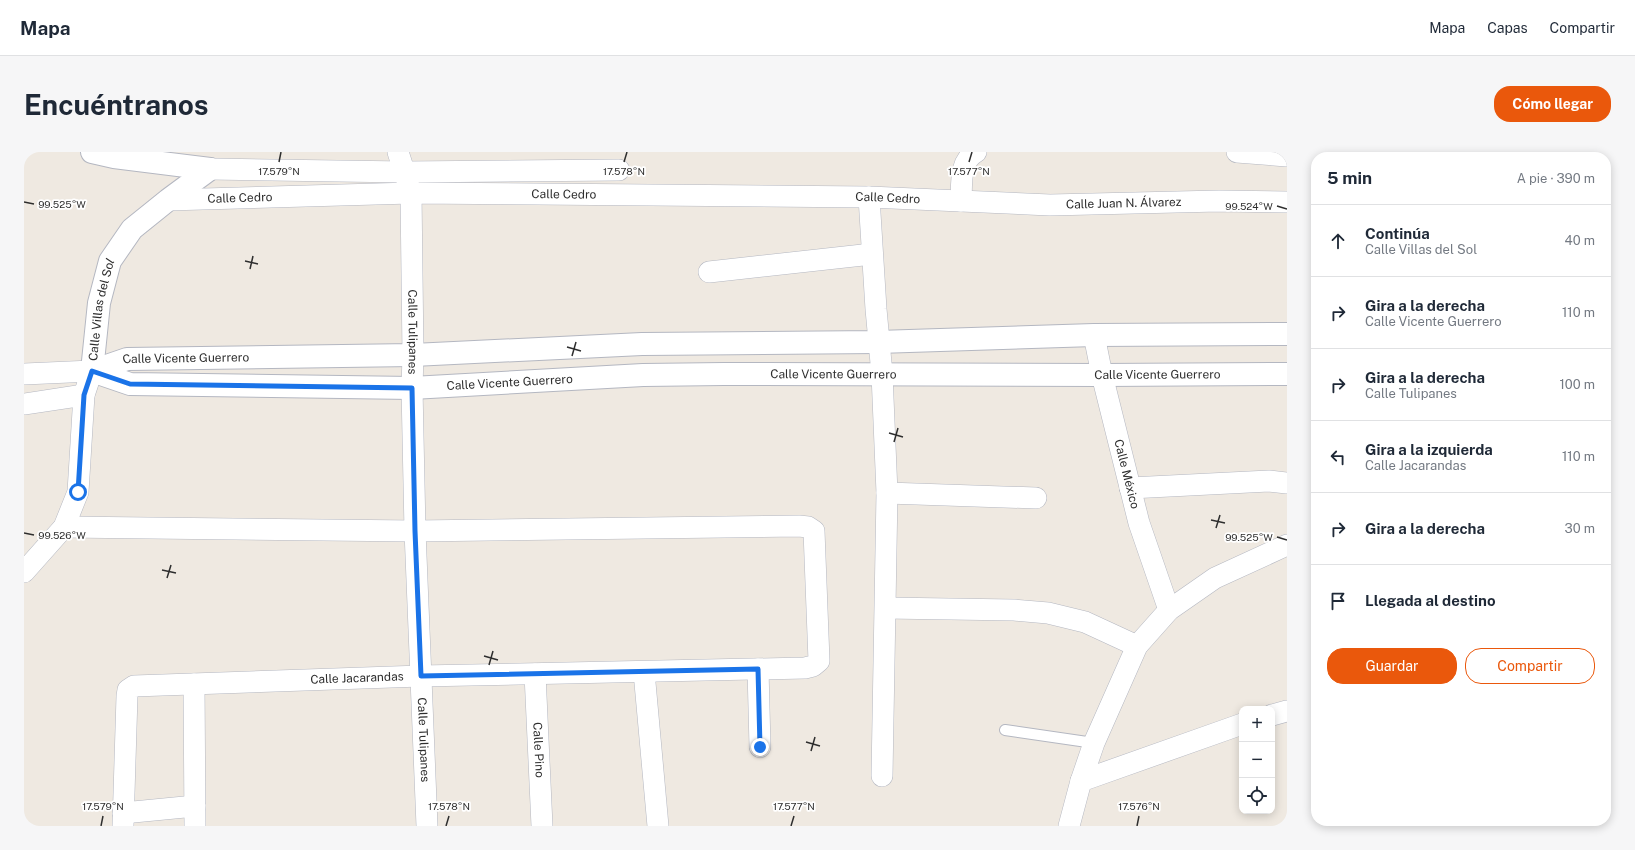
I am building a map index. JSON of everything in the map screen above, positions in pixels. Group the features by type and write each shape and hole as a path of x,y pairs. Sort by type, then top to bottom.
{"street":[{"path":"92,152 210,169"},
{"name":"Calle Villas del Sol","path":"24,572 64,528 78,492 84,395 92,371 99,303 110,262 132,229 210,169 227,152"},
{"name":"Calle Tulipanes","path":"398,152 411,193 412,388 415,531 427,826"},
{"path":"961,201 964,166 969,156 976,152"},
{"path":"1237,152 1287,156"},
{"name":"Calle Cedro","path":"210,169 405,172 619,170"},
{"name":"Calle Cedro","path":"168,200 411,193 869,196 961,201"},
{"path":"869,196 878,342 882,374 887,493 882,776"},
{"name":"Calle Juan N. Álvarez","path":"961,201 1050,205 1219,201 1287,202"},
{"path":"709,272 872,254"},
{"name":"Calle Vicente Guerrero","path":"92,371 127,359 413,355 642,344 878,342 1094,335 1287,334"},
{"name":"Calle México","path":"1094,335 1102,375 1139,523 1169,610"},
{"path":"642,344 643,376"},
{"path":"24,374 92,371"},
{"name":"Calle Vicente Guerrero","path":"92,371 130,384 412,388 643,376 882,374 1287,374"},
{"path":"24,404 84,395"},
{"path":"1130,488 1269,481 1287,483"},
{"path":"887,493 1036,498"},
{"name":"Calle Jacarandas","path":"123,819 127,696 128,690 134,686 421,676 805,668 813,666 819,661 814,532 808,527 415,531"},
{"path":"64,528 415,531"},
{"path":"1070,826 1081,781 1094,743 1137,646 1169,610 1215,578 1287,545"},
{"path":"886,608 1014,610 1048,613 1085,622 1137,646"},
{"path":"758,669 760,747"},
{"path":"644,672 658,826"},
{"name":"Calle Pino","path":"535,674 542,826"},
{"path":"123,819 195,816 194,684"},
{"path":"1275,714 1287,711"},
{"path":"1081,781 1239,725"}],"lane":[{"path":"1005,730 1094,743"}],"route":[{"path":"78,492 84,395 92,371 130,384 412,388 415,531 421,676 758,669 760,747"}]}
